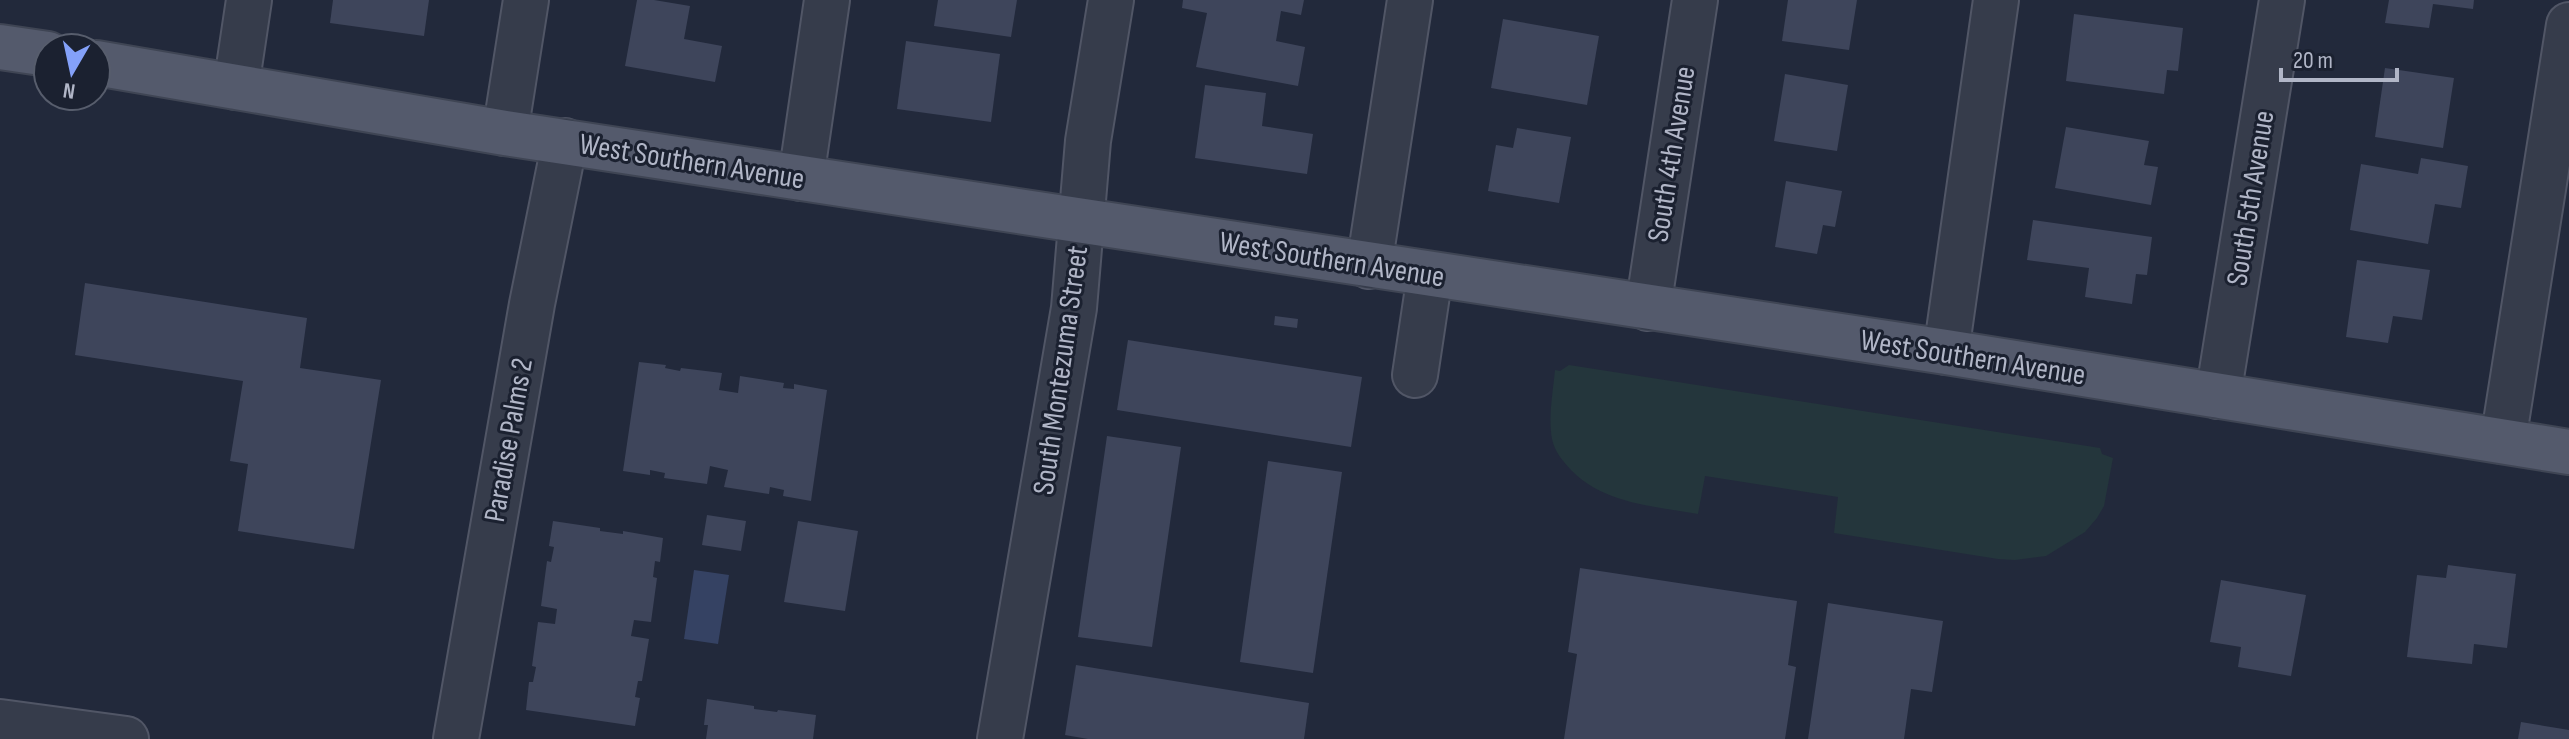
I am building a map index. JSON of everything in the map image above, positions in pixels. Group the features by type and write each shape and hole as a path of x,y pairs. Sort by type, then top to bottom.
{"main road":[{"path":"0,47 32,52"},
{"name":"West Southern Avenue","path":"112,66 505,133 1946,352 2569,452"}],"street":[{"path":"236,87 249,0"},
{"path":"505,133 526,0"},
{"path":"801,178 827,0"},
{"name":"South Montezuma Street","path":"1000,739 1074,308 1088,141 1111,0"},
{"path":"1369,266 1410,0"},
{"name":"South 4th Avenue","path":"1648,308 1695,0"},
{"path":"1946,352 1996,0"},
{"name":"South 5th Avenue","path":"2218,396 2282,0"},
{"path":"2503,441 2569,25"},
{"name":"Paradise Palms 2","path":"456,739 532,304 565,141"},
{"path":"1415,375 1430,275"},
{"path":"0,722 126,739"}],"shaded area":[{"path":"1569,365 2100,448 2102,454 2113,458 2104,506 2085,532 2046,556 2015,560 1834,533 1838,497 1705,476 1698,514 1630,502 1584,481 1555,448 1550,422 1555,370 1560,371"}],"water":[{"path":"694,570 729,575 718,644 684,639"}],"building":[{"path":"333,0 429,0 424,36 330,23"},
{"path":"637,0 690,6 684,39 722,46 715,82 625,66"},
{"path":"938,0 1017,0 1011,37 934,26"},
{"path":"1183,0 1304,0 1301,15 1281,11 1276,41 1305,47 1298,86 1196,67 1207,13 1182,8"},
{"path":"1788,0 1857,0 1849,50 1782,41"},
{"path":"2389,0 2474,0 2473,9 2433,4 2429,28 2385,23"},
{"path":"2074,14 2183,28 2178,71 2167,70 2164,94 2066,81"},
{"path":"1503,19 1599,36 1587,105 1491,88"},
{"path":"906,41 1000,54 991,122 897,109"},
{"path":"2385,68 2454,78 2443,148 2375,137"},
{"path":"1785,74 1848,85 1837,151 1774,141"},
{"path":"1205,85 1266,93 1262,126 1313,134 1307,174 1195,158"},
{"path":"2066,127 2149,141 2144,165 2158,167 2151,205 2055,188"},
{"path":"1517,128 1571,137 1559,203 1488,191 1496,145 1513,148"},
{"path":"2421,158 2468,166 2461,208 2435,204 2428,244 2350,230 2361,164 2418,174"},
{"path":"1786,181 1842,191 1835,227 1823,225 1817,254 1775,247"},
{"path":"2033,220 2152,237 2147,275 2136,274 2132,304 2085,297 2089,268 2027,260"},
{"path":"2357,260 2430,270 2422,320 2393,316 2388,343 2346,337"},
{"path":"85,283 307,318 300,368 381,380 354,549 238,531 248,464 230,461 243,381 75,355"},
{"path":"1275,316 1298,319 1297,328 1274,325"},
{"path":"1128,340 1362,377 1351,447 1117,410"},
{"path":"639,362 666,365 665,368 680,371 681,368 722,373 719,390 738,393 740,376 784,383 783,388 794,389 794,384 827,390 811,501 783,496 784,490 770,487 769,494 724,487 728,470 710,466 707,484 664,478 665,473 650,470 650,475 623,471"},
{"path":"1107,436 1181,447 1152,647 1078,637"},
{"path":"1268,461 1342,472 1313,673 1240,662"},
{"path":"707,515 746,521 741,551 702,545"},
{"path":"553,521 600,528 600,531 623,534 623,531 663,538 660,562 655,561 653,577 657,578 651,622 634,620 631,636 649,639 642,681 638,681 635,697 640,698 635,726 526,710 529,682 533,682 536,667 532,666 538,622 555,624 557,609 541,606 547,561 551,562 554,547 549,546"},
{"path":"798,521 858,531 845,611 784,602"},
{"path":"2448,565 2516,574 2507,648 2474,644 2472,664 2407,657 2417,575 2446,578"},
{"path":"1580,568 1797,601 1788,665 1796,667 1785,739 1564,739 1577,654 1568,652"},
{"path":"2221,580 2306,595 2291,676 2238,667 2241,647 2210,642"},
{"path":"1828,603 1943,621 1932,692 1911,689 1904,739 1808,739"},
{"path":"1076,665 1309,703 1304,739 1088,739 1065,735"},
{"path":"707,699 754,706 754,709 816,715 813,739 706,739"},
{"path":"2521,722 2569,730 2569,739 2518,739"}]}
